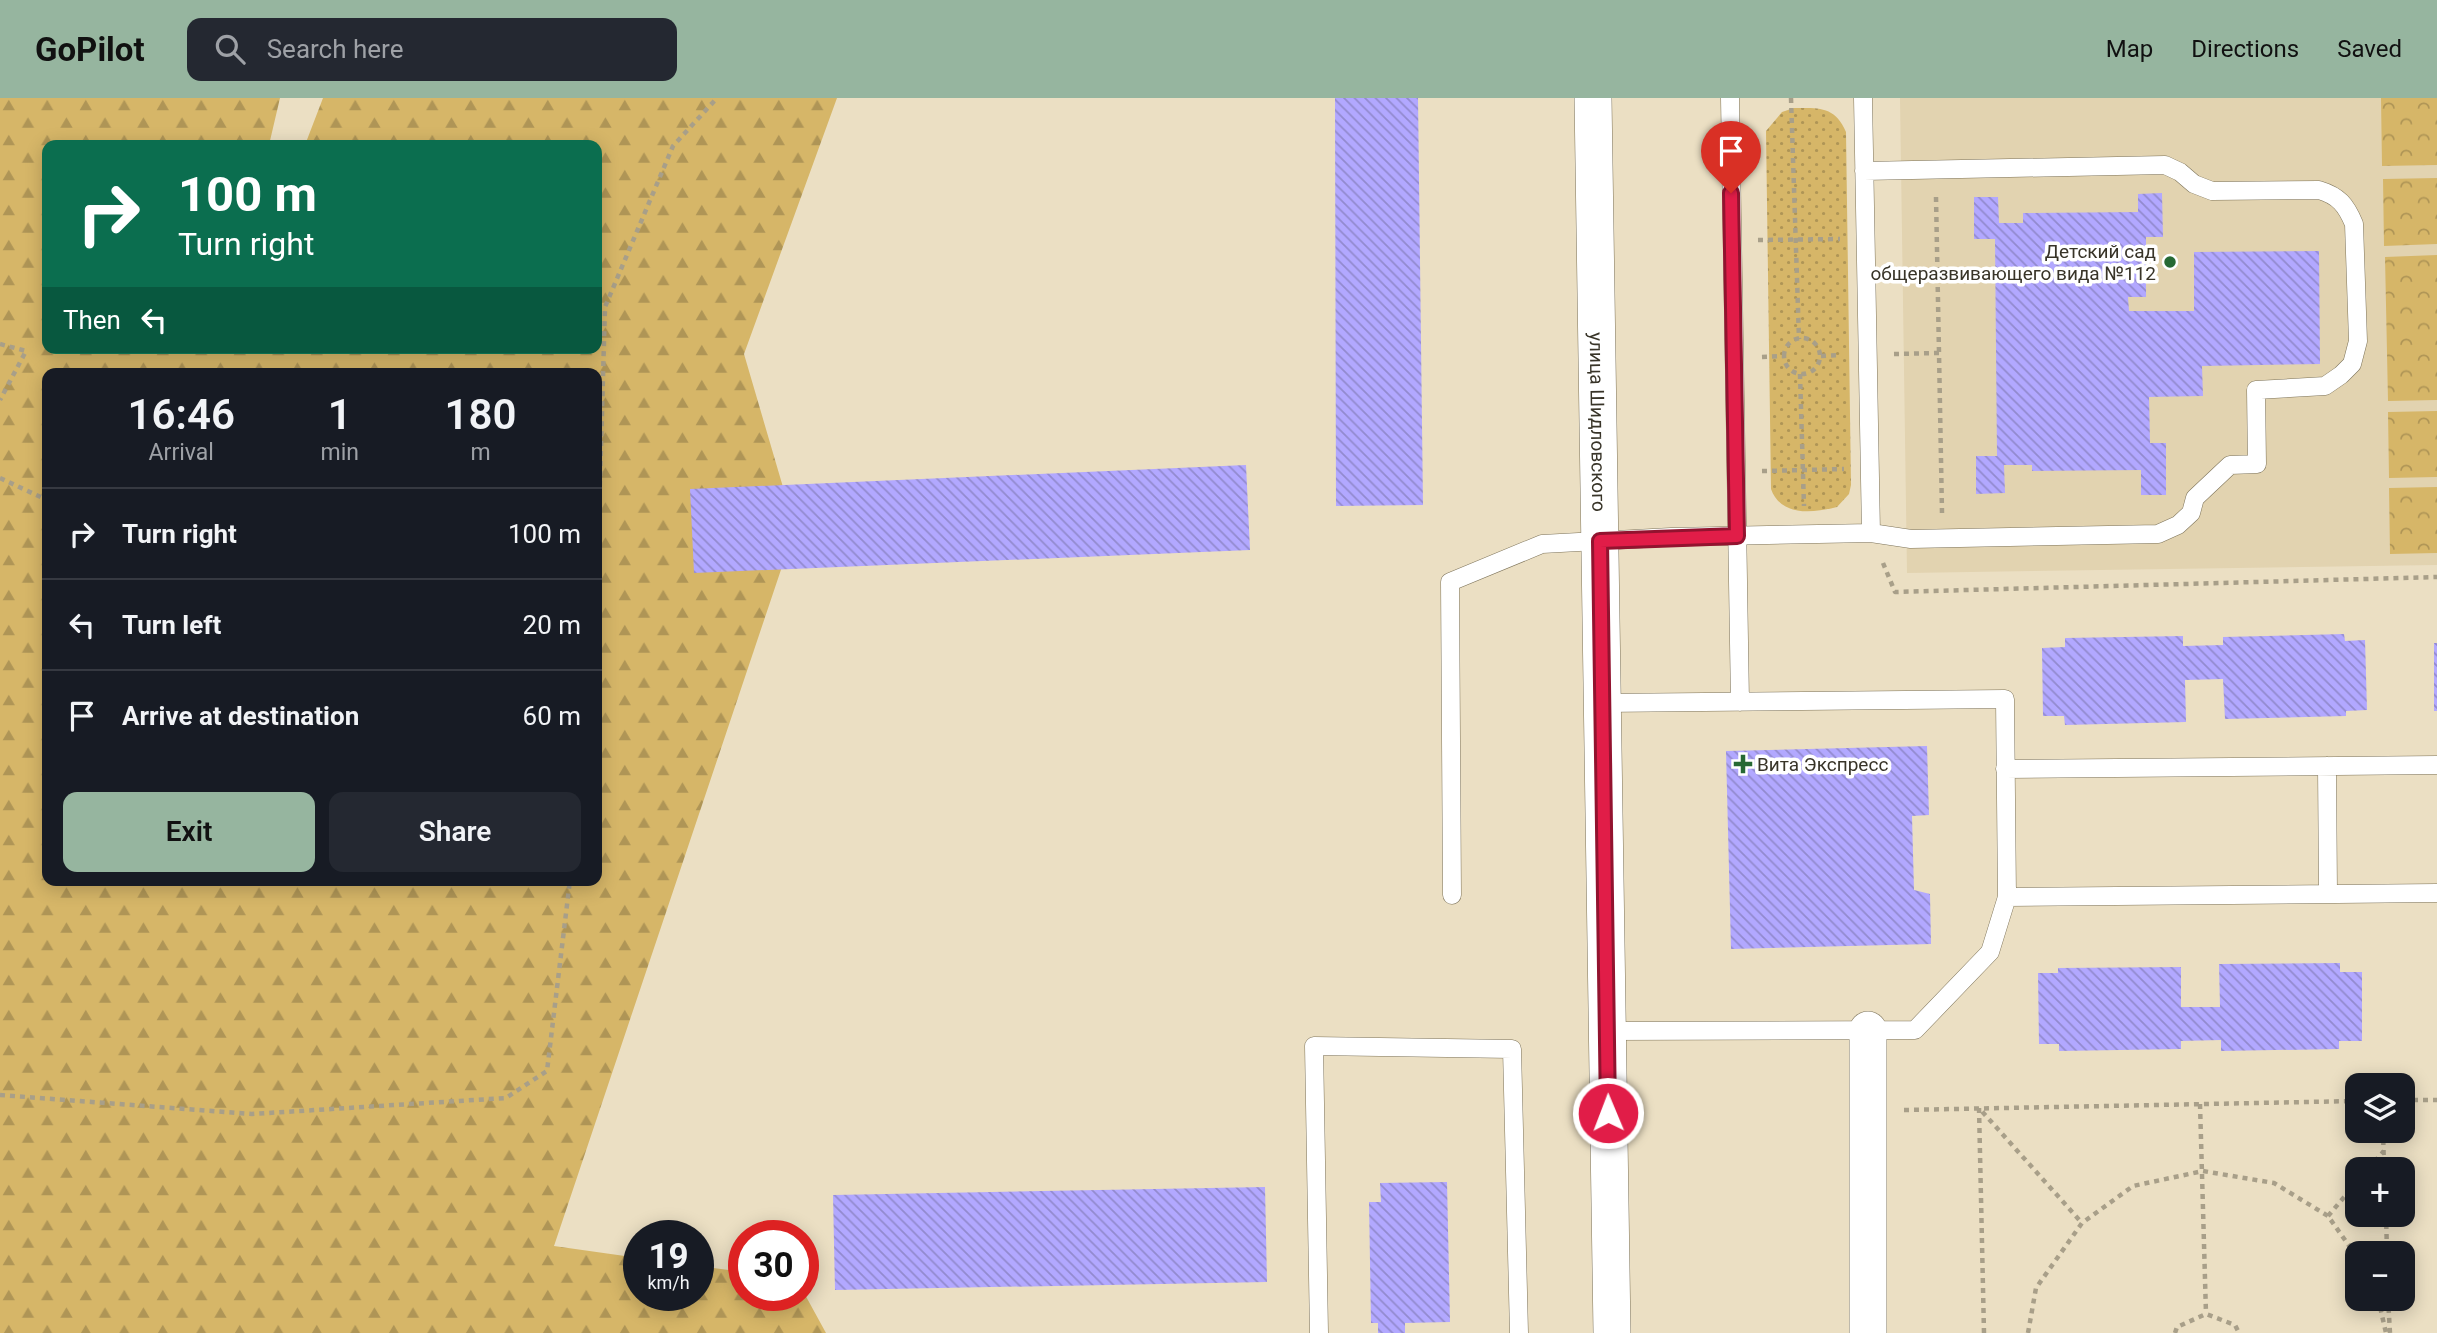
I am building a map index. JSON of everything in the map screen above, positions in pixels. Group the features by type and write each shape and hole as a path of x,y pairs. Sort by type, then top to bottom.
{"street":[{"name":"улица Шидловского","path":"1592,98 1612,1333"},
{"path":"1868,1030 1868,1333"}],"lane":[{"path":"1730,98 1740,702"},
{"path":"1863,98 1871,533"},
{"path":"1452,895 1450,582 1542,544 1805,534 1871,533 1911,539 2158,534 2178,525 2191,513 2195,498 2230,464 2257,464 2256,390 2325,386 2342,375 2352,363 2358,341 2354,224 2347,207 2334,195 2319,190 2212,191 2194,184 2180,172 2165,165 1864,171"},
{"path":"1602,703 2005,699 2007,897 1990,952 1915,1030 1607,1031"},
{"path":"2005,769 2437,765"},
{"path":"2326,766 2328,894"},
{"path":"2007,897 2437,893"},
{"path":"1319,1333 1314,1046 1513,1049 1519,1333"}],"path":[{"path":"602,412 605,307 673,146 717,98"},
{"path":"1791,98 1799,339"},
{"path":"1936,169 1943,539"},
{"path":"1732,240 1866,238"},
{"path":"1799,339 1810,340 1818,347 1821,356 1818,366 1810,373 1800,374 1790,370 1785,361 1785,351 1791,342 1799,339"},
{"path":"0,344 26,351 0,400"},
{"path":"1821,356 1939,353"},
{"path":"1800,374 1805,534"},
{"path":"1736,472 1870,468"},
{"path":"0,478 42,498"},
{"path":"1871,533 1895,592 2437,577"},
{"path":"0,1095 252,1114 506,1098 547,1071 569,886"},
{"path":"2415,1101 2437,1100"},
{"path":"1868,1110 2345,1101"},
{"path":"2200,1104 2206,1314"},
{"path":"1979,1108 2082,1223"},
{"path":"1979,1108 1984,1333"},
{"path":"2384,1143 2384,1157"},
{"path":"2379,1157 2384,1152"},
{"path":"2028,1333 2036,1288 2082,1223 2133,1186 2203,1171 2274,1184 2328,1216 2346,1241"},
{"path":"2328,1216 2345,1196"},
{"path":"2382,1311 2388,1333"},
{"path":"2388,1311 2388,1333"},
{"path":"2175,1333 2178,1327 2206,1314 2235,1325 2239,1333"}],"shaded area":[{"name":"Детский сад общеразвивающего вида №112","path":"1900,98 2437,98 2437,565 1907,573"}],"green space":[{"path":"0,98 280,98 270,140 42,140 42,354 602,354 602,140 307,140 323,98 837,98 744,354 795,528 554,1246 623,1256 623,1311 714,1311 714,1268 728,1270 728,1311 814,1311 826,1333 0,1333"},
{"path":"2381,98 2437,98 2437,165 2382,166"},
{"path":"1794,108 1825,110 1837,117 1846,132 1851,485 1849,494 1837,507 1818,511 1790,509 1776,498 1771,489 1766,131 1782,112"},
{"path":"2437,178 2437,244 2384,246 2383,179"},
{"path":"2437,255 2437,400 2388,401 2385,257"},
{"path":"2437,411 2437,477 2389,478 2388,412"},
{"path":"2437,487 2437,553 2390,554 2389,488"}],"building":[{"path":"1335,98 1418,98 1423,505 1336,506"},
{"path":"2162,193 2163,237 2146,237 2146,297 2128,297 2129,311 2194,311 2194,252 2319,251 2320,364 2202,366 2203,396 2149,397 2150,443 2166,443 2166,495 2141,495 2141,470 2032,471 2032,465 2004,465 2005,493 1976,494 1976,456 1997,456 1995,239 1974,239 1974,197 1998,197 1999,223 2023,223 2023,213 2138,212 2138,194"},
{"path":"1246,465 1250,550 694,573 690,489"},
{"path":"2344,634 2345,641 2365,640 2367,710 2346,711 2346,716 2225,719 2223,679 2185,680 2186,722 2065,725 2064,716 2043,716 2042,648 2065,647 2065,638 2183,636 2183,646 2223,645 2223,637"},
{"path":"2434,643 2437,643 2437,711 2434,711"},
{"path":"1927,746 1929,815 1912,816 1914,890 1930,894 1931,944 1731,949 1726,751"},
{"path":"2340,963 2340,972 2362,972 2362,1041 2339,1041 2339,1049 2221,1051 2221,1040 2181,1041 2181,1049 2059,1051 2059,1044 2039,1044 2038,973 2058,973 2058,968 2181,967 2181,1007 2220,1007 2219,964"},
{"path":"1447,1182 1450,1322 1405,1323 1405,1333 1378,1333 1378,1323 1371,1323 1369,1202 1381,1202 1380,1183"},
{"path":"1265,1187 1267,1282 835,1290 833,1195"}],"place":[{"name":"Детский сад общеразвивающего вида №112","path":"2170,262"},
{"name":"Вита Экспресс","path":"1743,764"}],"route":[{"path":"1608,1113 1600,541 1737,536 1731,193"}]}
